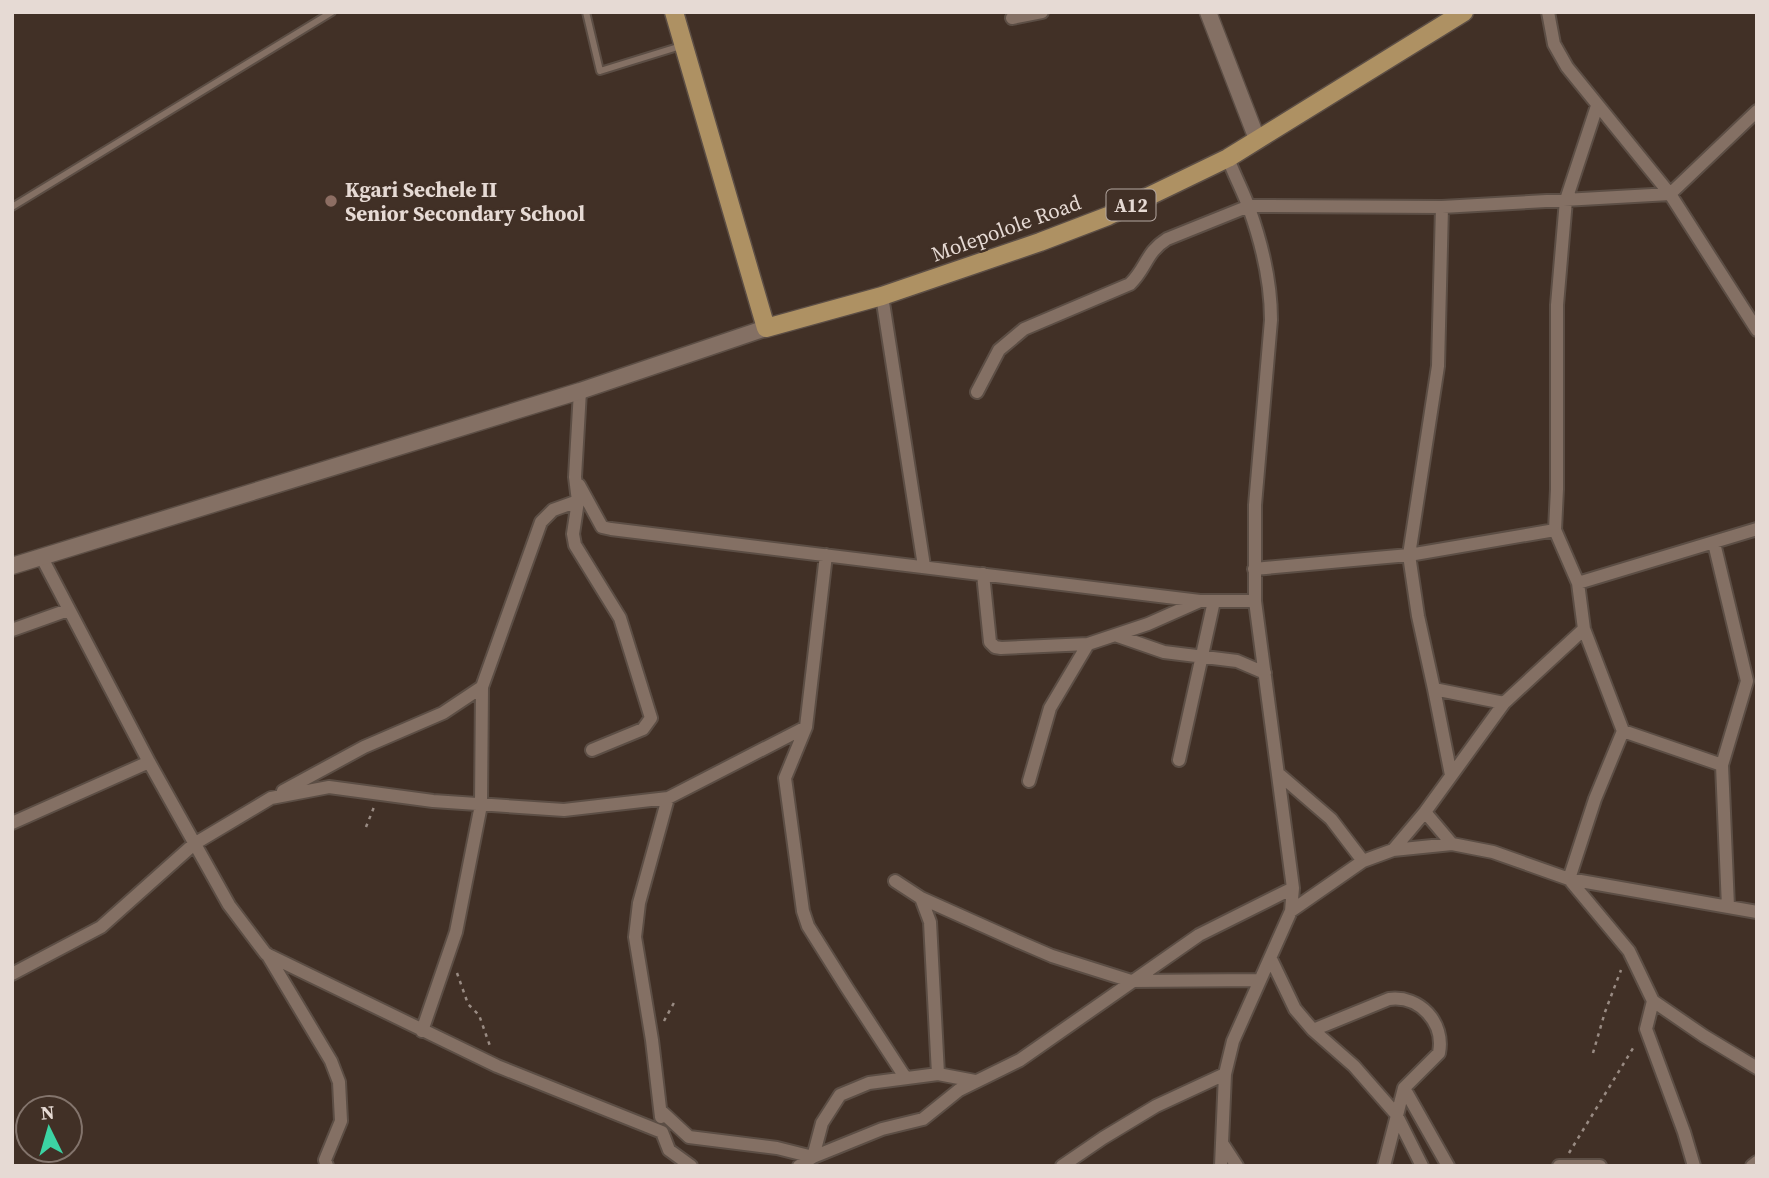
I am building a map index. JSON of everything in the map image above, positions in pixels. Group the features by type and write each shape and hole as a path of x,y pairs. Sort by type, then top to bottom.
{"main road":[{"path":"674,12 766,328"},
{"name":"Molepolole Road","path":"766,328 882,296 1108,216 1228,158 1464,12"}],"street":[{"path":"1012,18 1042,12"},
{"path":"1208,12 1257,139"},
{"path":"1548,12 1554,44 1567,67 1670,194 1757,330"},
{"path":"1569,879 1595,799 1623,731 1584,628 1578,583 1555,530 1557,305 1566,200 1597,106"},
{"path":"976,391 999,350 1024,329 1130,284 1137,278 1155,247 1167,239 1249,206 1442,207 1670,194 1757,111"},
{"path":"1221,1166 1225,1074 1233,1041 1291,911 1293,888 1255,601 1255,505 1271,298 1268,276 1249,206 1228,158"},
{"path":"1442,207 1438,366 1409,555 1418,616 1451,775"},
{"path":"882,296 923,566"},
{"path":"12,566 580,391 766,328"},
{"path":"580,391 575,477 578,501 573,534 575,545 620,618 651,718 643,729 592,750"},
{"path":"575,477 602,527"},
{"path":"422,1031 456,932 481,806 482,687 541,522 553,510 578,501"},
{"path":"574,521 602,527 1200,601 1255,601"},
{"path":"1578,583 1757,529"},
{"path":"1254,569 1409,555 1555,530"},
{"path":"1714,543 1747,681 1723,765 1728,907"},
{"path":"826,555 806,727 785,778 803,911 808,926 905,1077"},
{"path":"41,556 149,762 229,905 266,954 331,1061 339,1082 341,1121 325,1160 327,1166"},
{"path":"983,574 989,637 995,646 1088,644 1148,624 1200,601"},
{"path":"1179,760 1214,601"},
{"path":"12,630 68,610"},
{"path":"1393,850 1425,812 1504,703 1584,628"},
{"path":"1115,635 1164,653 1237,661 1265,673"},
{"path":"1029,781 1050,708 1088,644"},
{"path":"12,974 102,927 194,844 364,747 443,713 482,687"},
{"path":"1434,689 1504,703"},
{"path":"271,798 329,787 481,806 564,810 668,798 806,727"},
{"path":"1623,731 1723,765"},
{"path":"12,823 149,762"},
{"path":"1280,775 1331,819 1363,862"},
{"path":"668,798 639,903 635,937 652,1040 662,1132 669,1150 691,1166"},
{"path":"1425,812 1452,844"},
{"path":"1291,911 1363,862 1393,850 1452,844 1493,852 1569,879 1757,912"},
{"path":"1569,879 1629,951 1653,1000 1704,1036 1757,1068"},
{"path":"895,881 921,898 1052,956 1130,981 1260,980"},
{"path":"799,1166 813,1157 882,1129 923,1119 959,1090 1020,1060 1130,981 1215,926 1293,888"},
{"path":"921,898 929,922 938,1074"},
{"path":"266,954 497,1066 662,1132"},
{"path":"1271,958 1294,1009 1313,1030 1354,1066 1396,1114 1422,1166"},
{"path":"1313,1030 1389,999 1399,998 1417,1002 1437,1026 1440,1045 1438,1053 1404,1088 1384,1166"},
{"path":"1653,1000 1646,1029 1694,1166"},
{"path":"813,1157 822,1123 840,1095 869,1083 905,1077 938,1074 975,1081"},
{"path":"1062,1166 1156,1107 1225,1074"},
{"path":"1404,1088 1448,1166"},
{"path":"661,1111 689,1137 777,1149 813,1157"},
{"path":"1222,1143 1237,1166"},
{"path":"1752,1166 1757,1162"},
{"path":"1561,1165 1600,1166"}],"lane":[{"path":"12,207 332,12"},
{"path":"586,12 600,71 683,46"}],"path":[{"path":"366,827 377,794"},
{"path":"450,950 468,1003 479,1015 497,1066"},
{"path":"1593,1053 1605,1012 1629,951"},
{"path":"1561,1165 1646,1029"}],"place":[{"name":"Kgari Sechele II Senior Secondary School","path":"331,201"}]}
